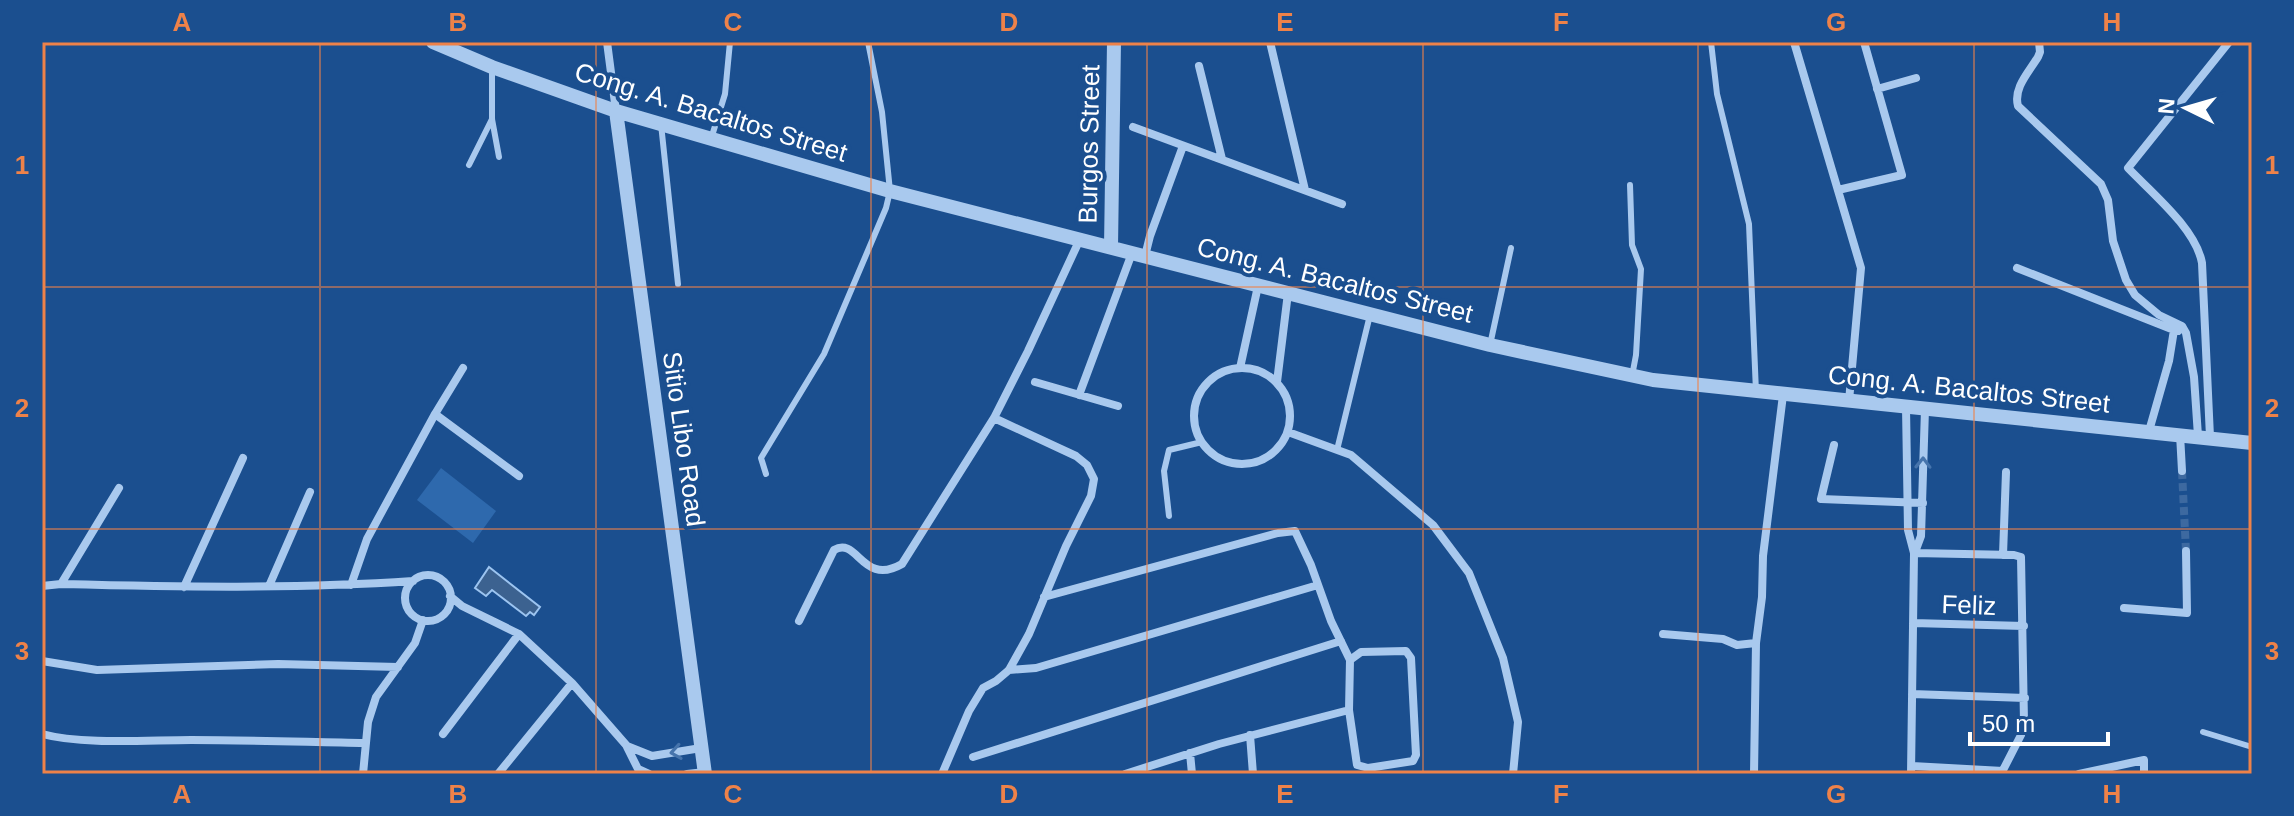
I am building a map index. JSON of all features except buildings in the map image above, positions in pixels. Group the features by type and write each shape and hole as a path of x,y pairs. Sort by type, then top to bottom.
{"street":[{"name":"Cong. A. Bacaltos Street","path":"433,42 456,47 492,67 616,111 890,191 1490,345 1653,380 2252,443"},
{"path":"607,42 616,111"},
{"name":"Burgos Street","path":"1111,247 1114,42"},
{"path":"1270,42 1305,190"},
{"path":"1794,42 1861,268 1849,401"},
{"path":"1838,190 1902,175 1864,42"},
{"path":"2039,42 2038,57 2015,97 2018,106 2106,191 2113,241 2126,280 2135,295 2159,315 2182,326 2186,333 2204,436"},
{"path":"2204,436 2200,248 2192,235 2128,168 2229,42"},
{"path":"1199,66 1222,159"},
{"path":"1877,89 1916,78"},
{"name":"Sitio Libo Road","path":"616,111 705,773"},
{"path":"1133,127 1342,204"},
{"path":"1079,395 1120,280 1150,236 1183,146"},
{"path":"799,621 824,567 839,547 846,547 874,569 889,572 902,564 994,418 1080,239"},
{"path":"2017,268 2186,333"},
{"path":"1240,368 1258,286"},
{"path":"1277,382 1288,293"},
{"path":"2149,431 2169,361 2174,330"},
{"path":"351,585 367,539 463,368"},
{"path":"1240,368 1260,371 1277,382 1286,397 1290,414 1288,432 1279,447 1265,459 1248,464 1231,463 1214,455 1202,442 1196,429 1194,415 1203,388 1226,371 1240,368"},
{"path":"1035,382 1118,406"},
{"path":"1754,774 1756,643 1763,556 1783,395"},
{"path":"1906,407 1908,530 1914,553 1912,770 2002,772 2021,735 2024,722 2021,557 1914,553"},
{"path":"1914,553 1921,536 1925,409"},
{"path":"435,414 519,476"},
{"path":"942,774 969,711 983,688 1009,670 1029,634 1091,496 1094,479 1087,465 1076,456 994,418"},
{"path":"1288,432 1351,455 1433,525 1469,573 1503,658 1518,722 1513,774"},
{"path":"2180,434 2182,471"},
{"path":"1834,445 1821,499 1923,503"},
{"path":"184,587 243,458"},
{"path":"2003,555 2006,472"},
{"path":"61,584 119,488"},
{"path":"269,586 310,492"},
{"path":"1044,597 1295,531 1350,660 1349,710 1357,765 1368,768 1413,761 1416,755 1411,658 1406,651 1361,652 1350,660"},
{"path":"2124,608 2187,613 2186,551"},
{"path":"42,586 351,585 413,581 425,575 433,576 445,583 450,596 462,606 519,634 572,683 627,746 638,769 649,774"},
{"path":"413,581 406,593 407,607 417,618 431,621 443,615 448,610 450,596"},
{"path":"1009,670 1061,662 1318,585"},
{"path":"363,774 365,743 376,697 415,643 423,620"},
{"name":"Feliz","path":"1913,623 2024,626"},
{"path":"443,734 519,634"},
{"path":"1663,634 1713,638 1737,645 1756,643"},
{"path":"973,757 1341,641"},
{"path":"42,661 97,670 278,664 398,667"},
{"path":"498,774 572,683"},
{"path":"1912,694 2025,698"},
{"path":"1125,774 1250,735 1349,710"},
{"path":"42,734 107,740 365,743"},
{"path":"1250,735 1253,774"},
{"path":"627,746 652,756 701,748"},
{"path":"1190,753 1192,774"},
{"path":"2079,774 2144,760 2144,774"},
{"path":"687,774 705,773"}],"lane":[{"path":"711,139 725,94 730,42"},
{"path":"766,474 761,458 824,354 886,208 890,191 882,112 868,42"},
{"path":"1711,42 1717,94 1749,224 1756,392"},
{"path":"492,67 492,119 499,157"},
{"path":"469,165 492,119"},
{"path":"661,124 678,284"},
{"path":"1630,185 1632,245 1641,269 1632,376"},
{"path":"1490,345 1511,248"},
{"path":"1337,450 1370,315"},
{"path":"1169,516 1164,471 1169,450 1202,442"},
{"path":"2203,732 2252,747"}],"shaded area":[{"path":"441,468 496,511 473,543 417,500"},
{"path":"489,567 540,607 534,615 530,612 526,616 492,590 486,596 475,588"}],"tunnel":[{"path":"2182,471 2186,551"}]}
